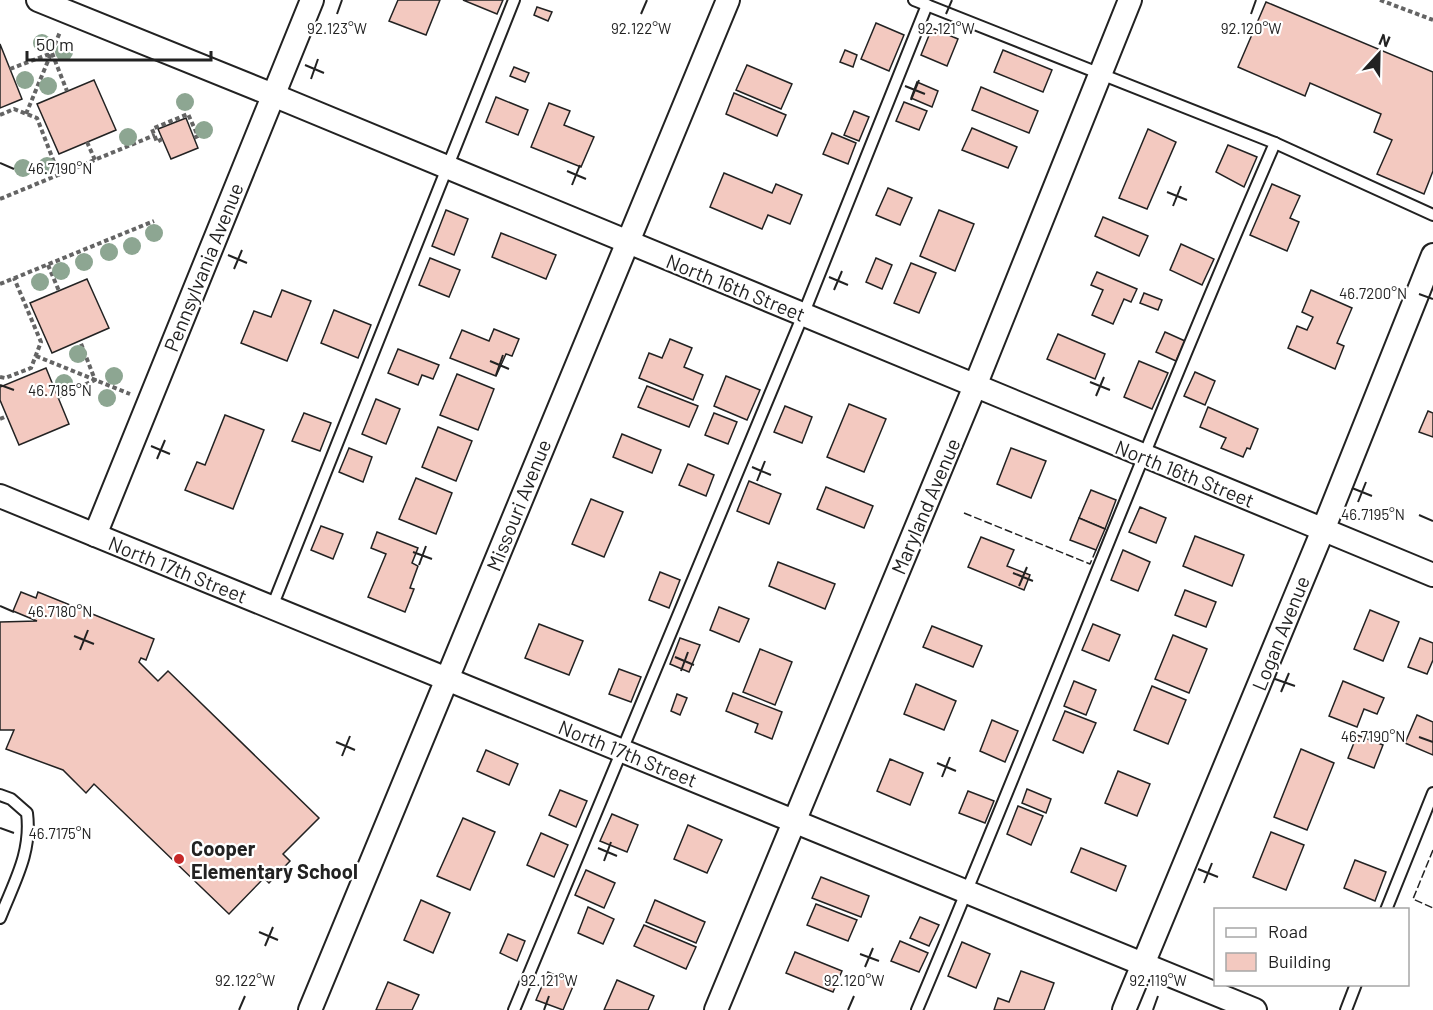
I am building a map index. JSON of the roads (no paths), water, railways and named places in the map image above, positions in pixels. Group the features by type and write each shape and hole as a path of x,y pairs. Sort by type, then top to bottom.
{"street":[{"name":"North 16th Street","path":"38,0 273,94 1433,575"},
{"name":"Pennsylvania Avenue","path":"95,535 312,0"},
{"name":"Missouri Avenue","path":"310,1010 728,0"},
{"name":"Maryland Avenue","path":"716,1010 975,386 1130,0"},
{"name":"Logan Avenue","path":"1124,1010 1323,530 1433,255"},
{"name":"North 17th Street","path":"0,496 1255,1010"}],"lane":[{"path":"272,608 514,0"},
{"path":"914,0 1275,143 1433,215"},
{"path":"514,1010 803,315 927,5"},
{"path":"917,1010 1275,143"},
{"path":"1386,908 1433,793"},
{"path":"0,795 11,799 27,813 29,828 27,852 0,918"},
{"path":"1346,1010 1355,986"}],"place":[{"name":"Cooper Elementary School","path":"179,859"}]}
